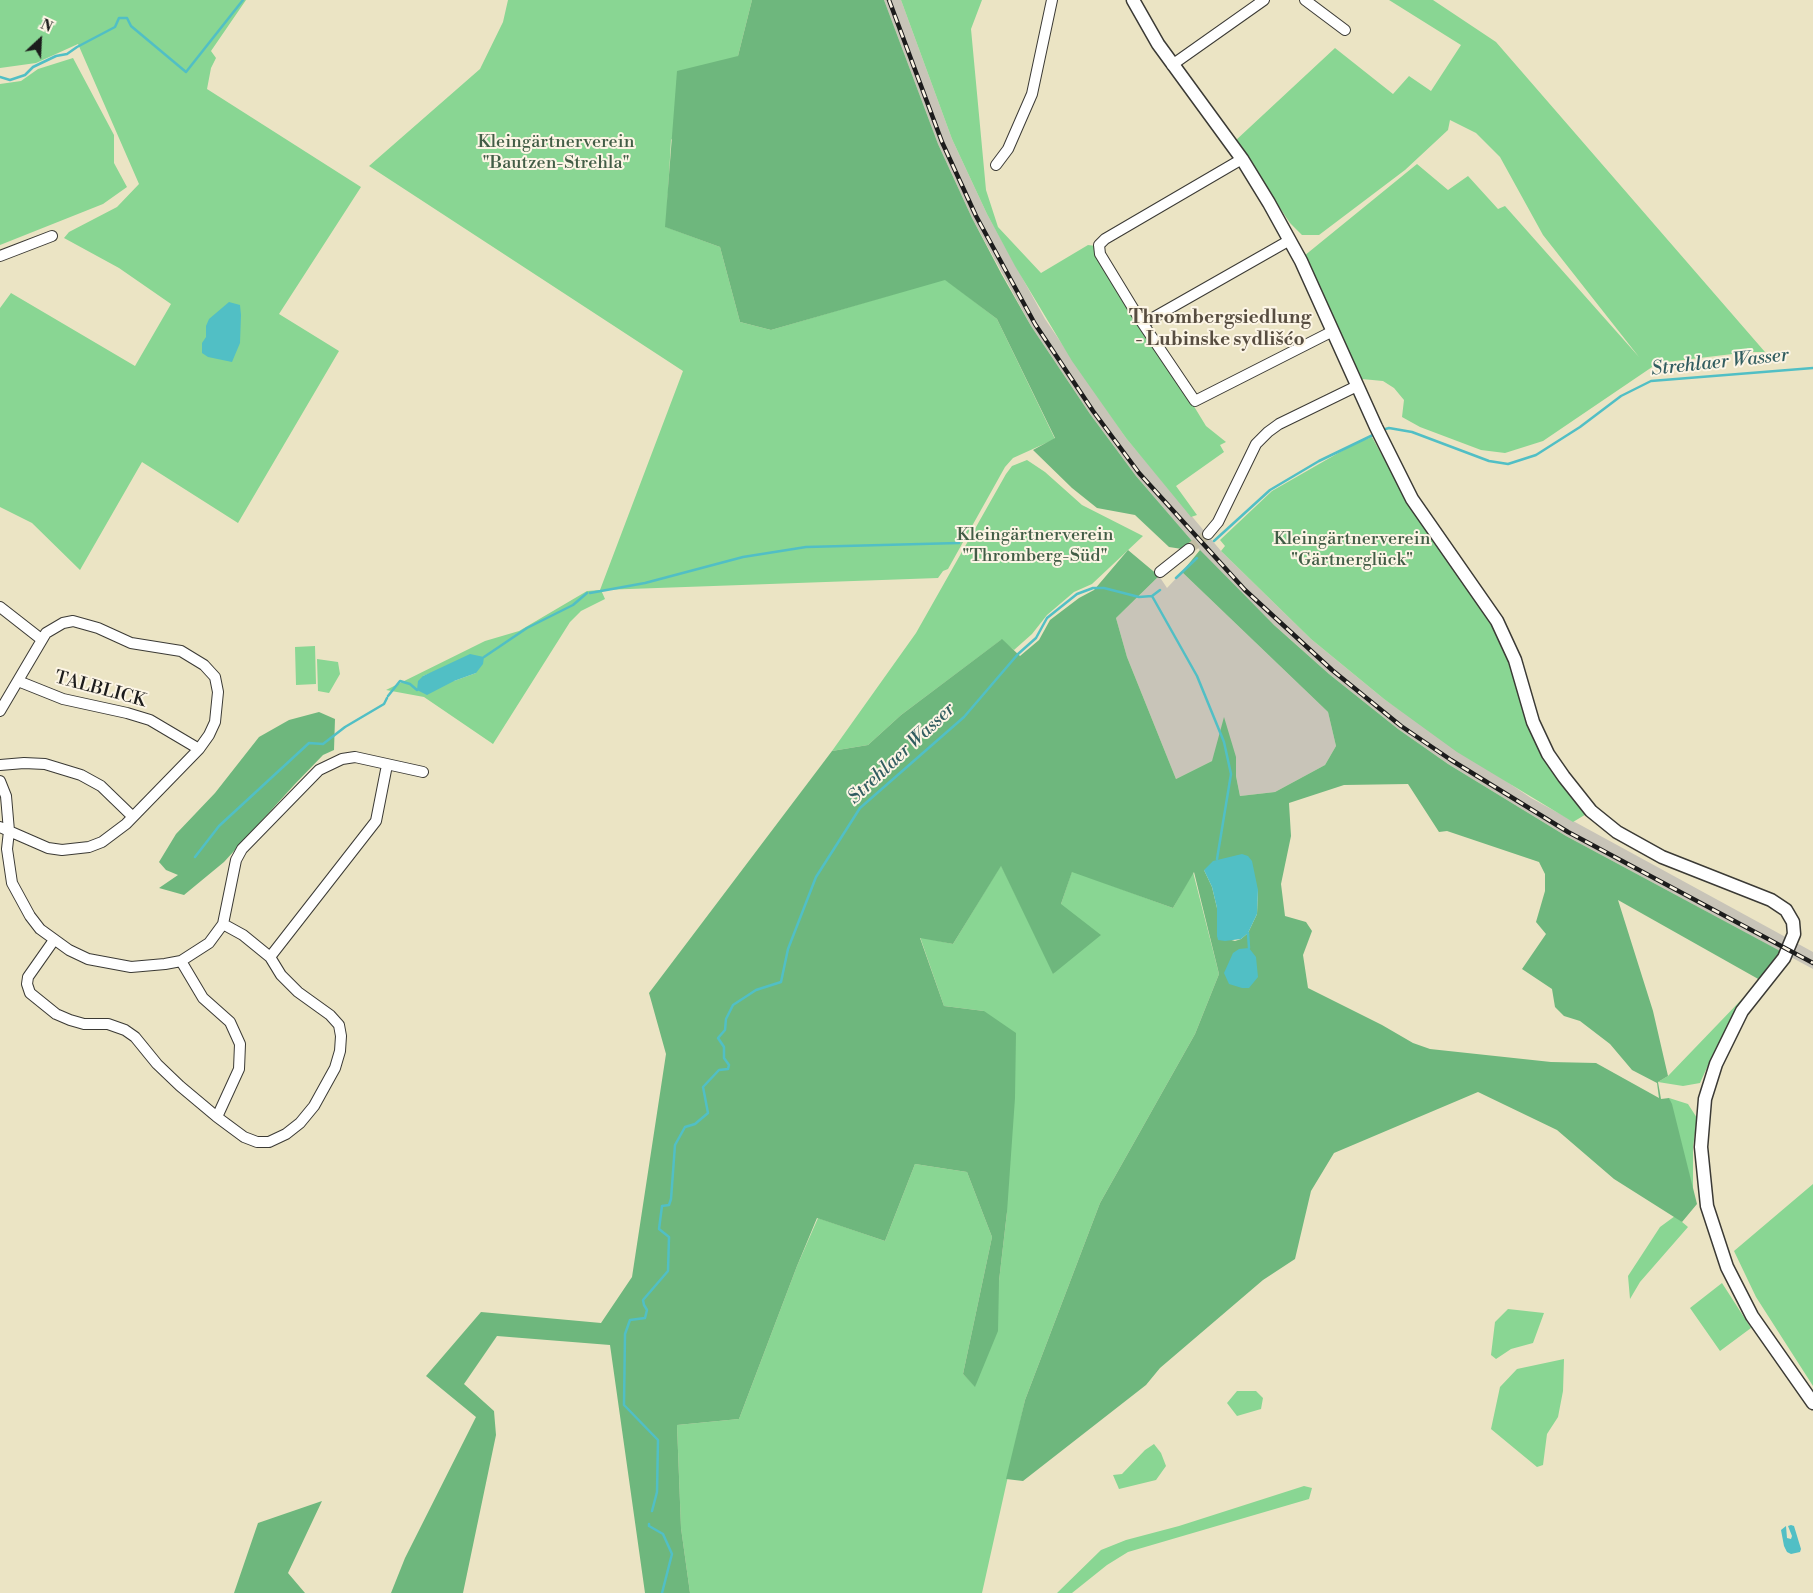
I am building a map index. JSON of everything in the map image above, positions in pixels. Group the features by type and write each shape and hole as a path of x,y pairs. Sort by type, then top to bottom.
{"street":[{"path":"996,165 1008,149 1032,94 1052,0"},
{"path":"1133,0 1172,65 1242,159 1290,240 1377,431 1412,499 1497,621 1515,660 1533,722 1548,754 1580,800 1617,832 1662,856 1771,900 1782,906 1793,922 1794,934 1778,965 1742,1011 1729,1034 1716,1064 1705,1099 1701,1147 1707,1206 1727,1267 1742,1298 1774,1349 1813,1403"},
{"path":"1172,65 1264,0"},
{"path":"1305,0 1345,30"},
{"path":"1242,159 1105,239 1099,246 1100,254 1194,401 1333,331"},
{"path":"0,256 52,236"},
{"path":"1144,323 1290,240"},
{"path":"1208,534 1218,522 1256,444 1268,432 1279,424 1357,386"},
{"path":"1160,572 1189,550"},
{"path":"0,607 41,639"},
{"path":"0,711 41,639 54,627 74,621 98,628 131,643 181,652 204,665 215,676 218,692 218,708 212,728 199,748 117,833 102,842 78,849 48,848 4,829"},
{"name":"TALBLICK","path":"18,681 63,699 128,712 150,720 199,748"},
{"path":"0,781 6,796 4,829 12,882 30,916 40,929 54,940 88,959 105,964 149,966 181,961 210,943 223,924 236,860 242,849 319,770 342,759 355,757 424,772"},
{"path":"0,764 24,762 45,764 81,775 101,786 132,816"},
{"path":"270,957 376,821 387,764"},
{"path":"54,940 28,977 27,984 30,993 56,1014 70,1020 84,1024 108,1024 125,1030 135,1037 157,1064 180,1086 244,1137 257,1142 269,1142 300,1123 314,1106 338,1059 342,1036 339,1026 330,1015 298,992 281,975 270,957 243,935 223,924"},
{"path":"181,961 203,998 230,1022 240,1044 239,1069 217,1116"}],"shaded area":[{"path":"884,0 901,0 952,139 987,214 1045,319 1126,438 1221,551 1311,639 1384,699 1531,798 1813,952 1813,969 1566,836 1448,764 1398,729 1329,674 1274,625 1210,562 1136,476 1090,414 1031,326 972,218 938,144"},
{"path":"1182,572 1328,712 1336,746 1325,765 1275,792 1240,796 1236,776 1236,757 1212,761 1176,779 1127,657 1116,618 1159,576 1167,588"}],"green space":[{"path":"0,0 246,0 211,51 216,58 211,68 207,89 361,187 279,314 339,351 238,523 142,462 80,570 32,523 0,507 0,308 11,293 135,366 171,304 119,268 64,238 69,232 117,207 139,184 78,44 36,63 0,68"},
{"name":"Kleingärtnerverein \"Bautzen-Strehla\"","path":"508,0 752,0 738,56 671,140 666,227 720,247 740,322 771,330 945,279 997,319 1055,439 1013,458 1005,467 948,569 943,571 938,578 601,590 605,599 581,611 570,622 493,744 424,697 386,690 485,641 519,631 587,591 600,590 683,371 369,166 480,69 503,22","holes":["441,669 476,673 454,681 423,676"]},
{"path":"752,0 884,0 938,144 972,218 1002,275 1031,326 1090,414 1136,476 1192,541 1182,549 1169,547 1135,515 1097,508 1072,488 1033,450 1055,438 997,319 945,280 771,330 740,322 720,247 665,227 677,71 738,56"},
{"path":"901,0 982,0 971,29 986,190 998,227 1041,273 1088,245 1096,246 1206,426 1226,442 1220,445 1224,452 1176,486 1197,515 1191,517 1126,438 1072,361 1015,266 987,214 952,139"},
{"path":"1389,0 1433,0 1496,42 1765,352 1749,352 1658,363 1543,441 1505,453 1481,450 1420,427 1402,417 1404,400 1394,388 1383,381 1362,379 1304,256 1417,164 1448,190 1468,176 1498,209 1505,206 1639,357 1543,235 1500,157 1476,133 1450,120 1448,130 1405,170 1319,235 1302,235 1290,223 1235,141 1335,48 1393,94 1409,76 1431,91 1461,45"},
{"path":"73,58 114,135 114,163 127,187 103,204 0,245 0,84 21,81 38,69"},
{"name":"Kleingärtnerverein \"Gärtnerglück\"","path":"1372,437 1406,499 1501,633 1522,705 1588,813 1573,822 1457,752 1384,699 1311,639 1221,551 1225,546 1220,540 1272,491 1354,444"},
{"name":"Kleingärtnerverein \"Thromberg-Süd\"","path":"1027,460 1045,472 1082,505 1143,536 1092,584 1074,592 1047,615 1032,634 1014,650 1001,640 901,715 868,745 832,751 916,633 1006,474 1012,466"},
{"path":"1128,550 1159,576 1116,618 1127,657 1176,779 1212,761 1224,717 1236,757 1236,776 1240,796 1275,792 1325,765 1336,746 1328,712 1182,572 1200,550 1274,625 1329,674 1398,729 1448,764 1566,836 1782,952 1760,980 1618,900 1653,1011 1668,1076 1658,1082 1661,1099 1669,1098 1672,1104 1697,1204 1682,1222 1614,1179 1557,1130 1478,1092 1334,1153 1311,1191 1295,1259 1263,1280 1160,1368 1146,1385 1023,1481 1006,1479 1025,1400 1100,1203 1195,1034 1219,974 1194,872 1173,908 1072,872 1061,904 1101,935 1053,974 1001,866 953,944 920,938 944,1006 984,1011 1016,1033 1015,1098 1007,1212 999,1281 998,1331 975,1387 963,1374 992,1237 967,1172 915,1164 885,1241 817,1218 739,1419 677,1425 681,1528 690,1593 645,1593 610,1345 497,1336 464,1384 494,1411 496,1435 463,1593 391,1593 405,1558 476,1417 426,1376 481,1312 601,1323 632,1277 666,1054 649,993 832,751 868,745 901,715 1002,639 1020,656 1039,640 1050,620 1079,598 1094,590","holes":["1408,784 1439,832 1447,831 1539,862 1545,874 1545,891 1536,922 1546,934 1522,969 1552,989 1555,1007 1564,1016 1580,1021 1610,1044 1632,1070 1657,1083 1659,1098 1596,1063 1551,1062 1430,1049 1413,1043 1382,1025 1308,988 1303,955 1312,931 1306,922 1285,916 1281,884 1291,836 1289,803 1344,785","1204,870 1258,890 1257,914 1248,933 1241,939 1235,941 1217,936 1217,908 1212,887"]},
{"path":"315,646 316,684 296,685 295,647"},
{"path":"317,659 338,662 340,674 329,693 318,691"},
{"path":"319,712 335,719 334,750 323,755 224,862 184,895 159,888 178,875 166,870 159,862 176,834 215,793 259,737 289,720"},
{"path":"1001,865 1054,974 1061,904 1072,871 1173,908 1193,872 1219,974 1195,1034 1100,1203 1025,1400 982,1593 690,1593 681,1528 677,1425 739,1419 797,1266 818,1218 885,1241 915,1164 967,1172 992,1237 963,1374 975,1386 999,1281 1007,1212 984,1011 944,1006 920,937 953,944"},
{"path":"1743,998 1714,1052 1700,1083 1683,1086 1658,1082 1668,1076"},
{"path":"1669,1098 1688,1104 1697,1118 1693,1147 1693,1190"},
{"path":"1813,1184 1813,1386 1756,1297 1734,1251"},
{"path":"1675,1216 1688,1227 1640,1282 1630,1299 1628,1276 1660,1227"},
{"path":"1722,1283 1751,1328 1720,1351 1690,1308"},
{"path":"1508,1309 1544,1313 1533,1343 1511,1349 1496,1359 1491,1355 1495,1322"},
{"path":"1564,1359 1563,1391 1558,1417 1547,1434 1543,1465 1537,1467 1491,1429 1500,1387 1517,1369"},
{"path":"1237,1391 1256,1391 1263,1398 1261,1409 1237,1416 1227,1403"},
{"path":"1154,1444 1161,1453 1166,1466 1156,1480 1119,1489 1113,1475 1122,1474 1145,1450"},
{"path":"1304,1486 1312,1488 1309,1499 1128,1552 1107,1565 1072,1593 1057,1593 1101,1550 1126,1540 1179,1526"},
{"path":"322,1501 288,1573 305,1593 234,1593 258,1523"}],"water":[{"path":"229,302 240,305 241,315 240,343 232,362 208,357 202,353 202,343 206,337 206,326 209,319"},
{"path":"470,654 484,657 483,664 476,673 454,681 427,695 417,690 418,681 423,676"},
{"path":"1242,854 1248,856 1252,861 1258,890 1257,914 1248,933 1241,939 1218,940 1217,908 1212,887 1204,870 1213,861"},
{"path":"1249,948 1256,957 1258,977 1249,988 1229,984 1224,973 1233,953 1239,949"},
{"path":"1786,1526 1787,1538 1791,1539 1792,1536 1788,1526 1794,1526 1801,1549 1800,1552 1791,1554 1787,1552 1784,1546 1781,1530"}],"waterway":[{"path":"0,77 10,80 25,75 33,67 56,56 67,54 115,27 119,18 127,18 131,26 186,72 243,0"},
{"name":"Strehlaer Wasser","path":"1382,430 1389,428 1412,432 1489,461 1508,464 1536,455 1580,427 1621,396 1651,381 1813,368"},
{"name":"Strehlaer Wasser","path":"1214,541 1270,490 1319,461 1375,434"},
{"path":"590,593 645,583 743,557 806,547 959,543"},
{"path":"1176,578 1197,558"},
{"name":"Strehlaer Wasser","path":"652,1511 657,1492 658,1440 624,1405 625,1334 630,1320 645,1318 647,1310 643,1300 668,1271 669,1237 659,1229 662,1206 669,1205 671,1199 675,1145 685,1127 695,1124 708,1113 703,1087 719,1070 728,1069 729,1065 724,1058 724,1047 718,1038 725,1030 726,1019 733,1005 756,990 781,982 788,949 816,877 860,808 964,717 1018,654 1036,638 1047,618 1077,594 1093,588 1104,588 1139,597 1152,596 1160,590"},
{"path":"484,657 527,628 573,605 587,593"},
{"path":"1152,596 1197,676 1224,742 1231,774 1217,859"},
{"path":"388,696 400,681 410,684 417,690"},
{"path":"195,857 219,826 309,743 323,744 345,727 384,704 387,698"},
{"path":"1248,933 1249,948"},
{"name":"Strehlaer Wasser","path":"649,1524 649,1526 663,1534 672,1554 662,1593"}],"tunnel":[{"path":"1189,549 1208,534"}],"railway":[{"path":"889,0 942,142 976,216 1035,324 1093,411 1139,473 1245,590 1332,670 1401,726 1451,760 1568,832 1813,963"}],"district":[{"name":"Thrombergsiedlung - Lubinske sydlišćo","path":"1220,329"}]}
